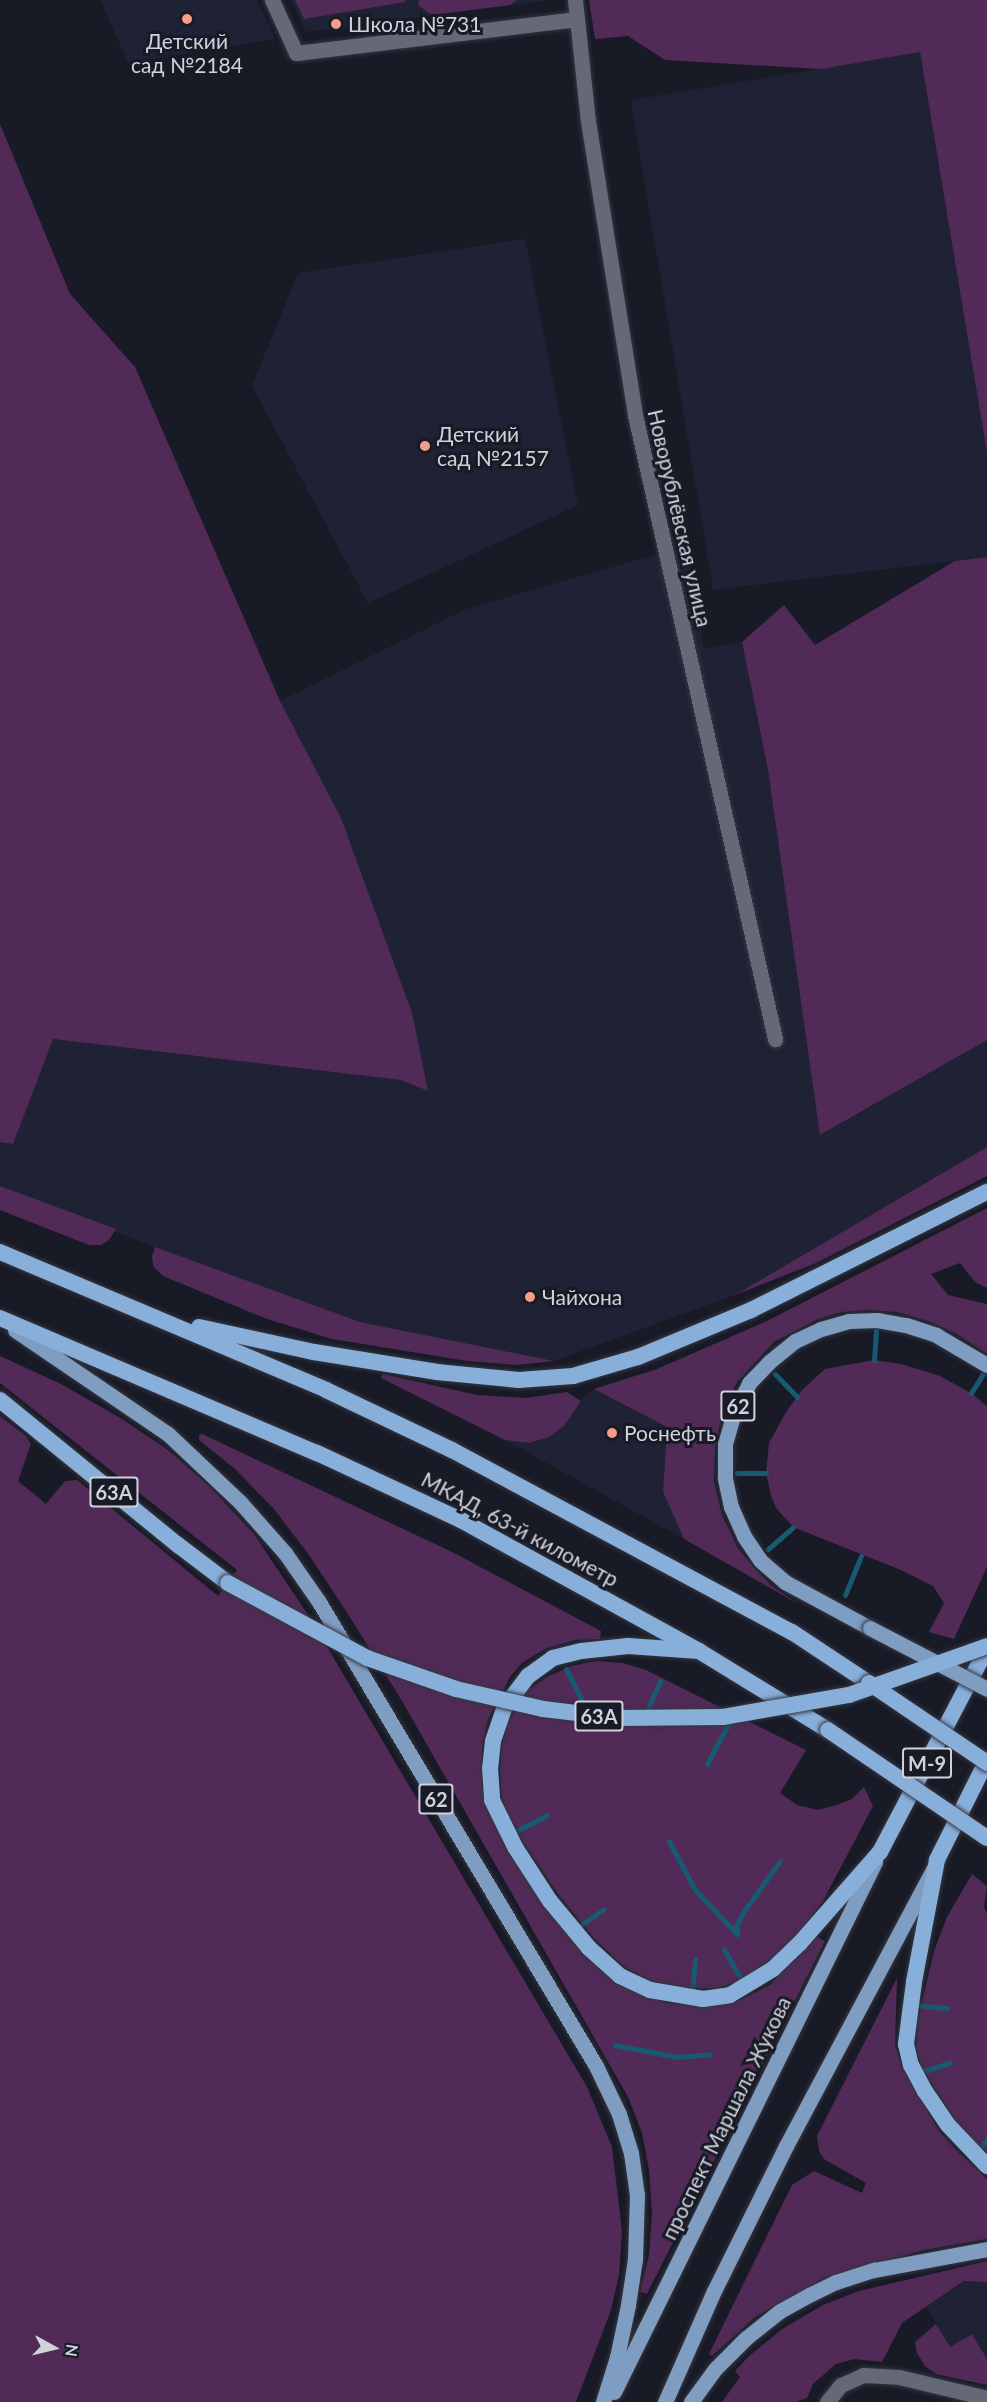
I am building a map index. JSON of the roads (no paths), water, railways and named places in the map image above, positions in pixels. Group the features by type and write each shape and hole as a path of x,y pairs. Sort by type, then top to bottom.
{"highway":[{"path":"159,1318 314,1352 437,1372 519,1380 573,1376 638,1357 751,1310 987,1192"},
{"name":"МКАД, 63-й километр","path":"0,1252 326,1390 452,1450 792,1632 987,1762"},
{"name":"МКАД, 63-й километр","path":"0,1319 317,1453 461,1520 699,1651 828,1730 987,1838"},
{"name":"63A","path":"0,1400 228,1583 367,1658 456,1689 543,1709 620,1718 723,1717 828,1699 906,1677 987,1647"},
{"path":"699,1651 628,1646 581,1651 553,1658 528,1676 505,1706 493,1741 490,1768 492,1800 515,1847 544,1892 589,1947 620,1976 650,1990 703,1999 730,1995 773,1969 800,1943 880,1852"},
{"name":"М-9","path":"880,1852 987,1647"},
{"name":"М-9","path":"937,1860 987,1762"},
{"path":"937,1860 914,1982 906,2044 911,2065 925,2091 948,2125 987,2166"}],"main road":[{"name":"62","path":"0,1319 168,1434 240,1502 285,1553 319,1602 596,2066 619,2114 631,2153 637,2195 636,2259 617,2357 603,2402"},
{"name":"62","path":"987,1365 936,1335 906,1324 877,1320 849,1321 821,1329 795,1341 769,1362 750,1383 734,1413 725,1444 725,1478 730,1507 744,1536 760,1560 785,1582 987,1689"},
{"path":"974,1674 987,1636"},
{"name":"проспект Маршала Жукова","path":"609,2402 880,1852"},
{"path":"665,2402 714,2291 786,2146 937,1860"},
{"path":"691,2402 715,2369 746,2338 780,2311 809,2295 836,2282 874,2270 987,2249"}],"street":[{"path":"273,0 296,53 578,19"},
{"name":"Новорублёвская улица","path":"574,0 588,121 635,414 775,1039"},
{"path":"827,2402 841,2385 863,2375 899,2377 987,2398"}],"waterway":[{"path":"874,1360 876,1330"},
{"path":"775,1374 797,1397"},
{"path":"971,1393 983,1374"},
{"path":"737,1473 766,1473"},
{"path":"768,1549 793,1527"},
{"path":"845,1595 861,1556"},
{"path":"566,1669 584,1704"},
{"path":"645,1715 660,1681"},
{"path":"707,1764 730,1721"},
{"path":"514,1832 547,1815"},
{"path":"669,1841 695,1890 737,1934"},
{"path":"737,1934 737,1924 742,1914 780,1861"},
{"path":"579,1926 604,1909"},
{"path":"724,1950 741,1978"},
{"path":"692,1990 695,1959"},
{"path":"917,2005 947,2008"},
{"path":"615,2045 678,2057 710,2054"},
{"path":"920,2072 950,2063"},
{"path":"978,2151 987,2139"}],"place":[{"name":"Детский сад №2184","path":"187,19"},
{"name":"Школа №731","path":"336,24"},
{"name":"Детский сад №2157","path":"425,446"},
{"name":"Чайхона","path":"530,1297"},
{"name":"Роснефть","path":"612,1433"}]}
